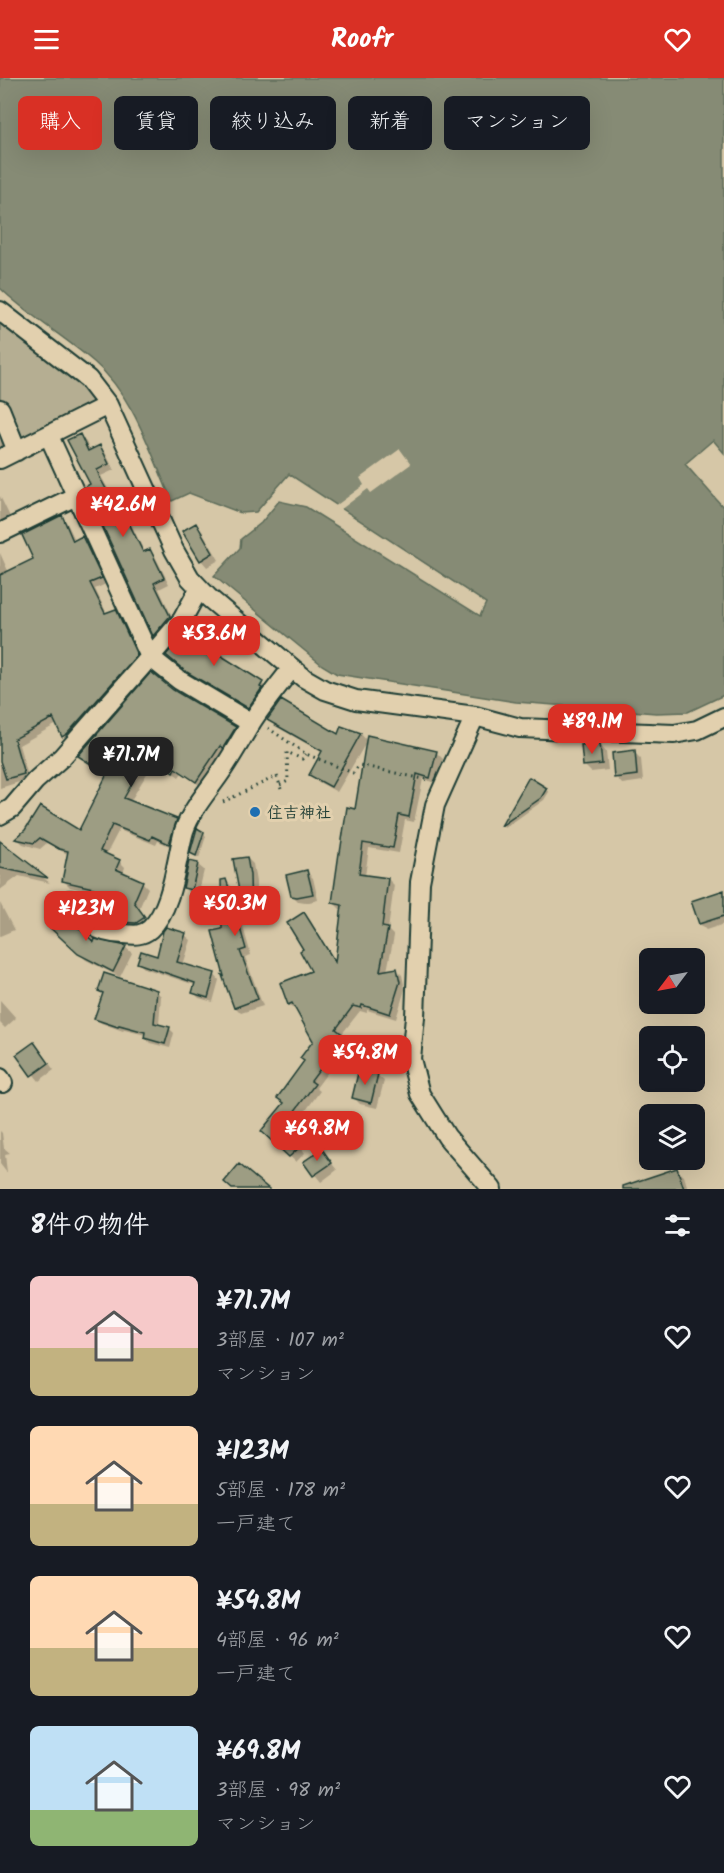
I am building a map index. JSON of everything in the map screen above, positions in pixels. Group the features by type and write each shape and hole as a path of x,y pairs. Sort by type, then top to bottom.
{"street":[{"path":"0,311 88,379 108,405 174,550 199,589 304,678 325,690 356,700 475,716 520,728 674,734 698,730 724,717"},
{"path":"0,459 108,405"},
{"path":"0,409 17,451"},
{"path":"49,436 150,657 179,680 253,721"},
{"path":"0,533 76,496"},
{"path":"0,814 12,808 35,781 62,757 182,620 199,589"},
{"path":"70,900 83,919 97,930 114,934 138,935 150,929 157,920 170,892 185,830 192,813 245,737 253,721 292,668"},
{"path":"475,716 435,805 420,882 415,1017 411,1059 420,1094 447,1137 492,1189"}],"path":[{"path":"253,721 306,754 353,773 359,765 444,784"},
{"path":"201,802 218,804 277,776 280,788 289,777 287,752 302,759 306,754"}],"shaded area":[{"path":"0,78 724,78 724,453 713,440 685,464 724,508 724,695 688,712 656,713 516,702 337,674 322,665 214,576 240,548 241,539 261,523 279,501 306,507 480,616 486,603 289,474 256,512 241,513 189,493 172,501 131,409 108,376 83,353 0,288"},
{"path":"0,320 59,361 101,407 22,446 0,397"}],"pier":[{"path":"400,449 411,464 371,493 368,489 340,510 334,507 364,485 360,478"}],"building":[{"path":"80,434 88,451 100,445 109,464 97,470 100,478 120,514 124,513 143,552 150,549 164,578 154,583 170,616 153,636 85,487 90,484 67,440"},
{"path":"62,515 73,541 82,536 102,578 90,583 105,613 116,609 137,655 67,734 62,737 53,718 14,739 24,774 6,779 0,761 0,575 33,559 22,535"},
{"path":"196,523 213,553 200,561 182,531"},
{"path":"194,622 209,633 201,643 263,682 260,687 262,688 248,708 185,671 166,655"},
{"path":"151,672 173,690 236,727 223,748 220,746 196,782 175,768 173,772 148,755 124,798 177,819 169,844 152,836 150,840 112,825 100,851 120,860 116,869 143,881 134,902 145,917 136,923 116,922 100,917 105,893 62,881 68,851 59,849 40,838 34,843 15,839 25,830 40,806 79,830 107,774 78,756"},
{"path":"281,700 338,734 341,726 361,733 331,787 309,775 322,751 267,720"},
{"path":"367,735 437,751 430,778 417,774 409,817 399,815 393,848 363,843 359,874 388,878 382,927 388,928 380,971 397,968 400,982 390,1014 362,1005 361,1008 353,1006 336,1029 350,1040 338,1057 332,1053 311,1081 315,1084 285,1124 296,1133 293,1137 301,1146 289,1157 261,1131 284,1103 277,1098 304,1061 300,1058 313,1041 292,1003 288,1005 280,983 311,971 300,951 303,949 287,923 304,912 335,962 342,905 332,903 339,853 347,807 355,809"},
{"path":"600,743 602,764 583,766 581,745"},
{"path":"635,750 637,775 614,778 612,753"},
{"path":"529,777 547,788 541,798 501,826"},
{"path":"197,828 204,832 196,856 190,853"},
{"path":"0,841 17,854 48,878 0,868"},
{"path":"247,857 251,914 236,914 246,949 240,951 258,999 234,1008 222,975 224,976 212,931 222,929 221,880 226,879 230,891 239,891 233,859"},
{"path":"189,861 198,863 192,890 183,888"},
{"path":"307,870 313,894 291,896 286,875"},
{"path":"724,890 724,916 699,924 691,901"},
{"path":"58,909 94,942 95,939 126,946 113,972 78,954 45,923"},
{"path":"166,927 186,933 177,962 215,973 208,998 192,993 195,983 137,963 141,951 157,956"},
{"path":"104,973 157,990 154,1023 170,1027 165,1044 144,1038 145,1032 119,1025 118,1027 94,1019 103,993 98,991"},
{"path":"34,1042 49,1063 31,1076 16,1055"},
{"path":"359,1069 378,1074 371,1103 352,1098"},
{"path":"322,1149 332,1163 313,1176 303,1162"},
{"path":"239,1164 269,1189 232,1189 224,1182"},
{"path":"671,1170 678,1170 684,1189 623,1189 623,1186"}],"place":[{"name":"住吉神社","path":"255,812"}]}
